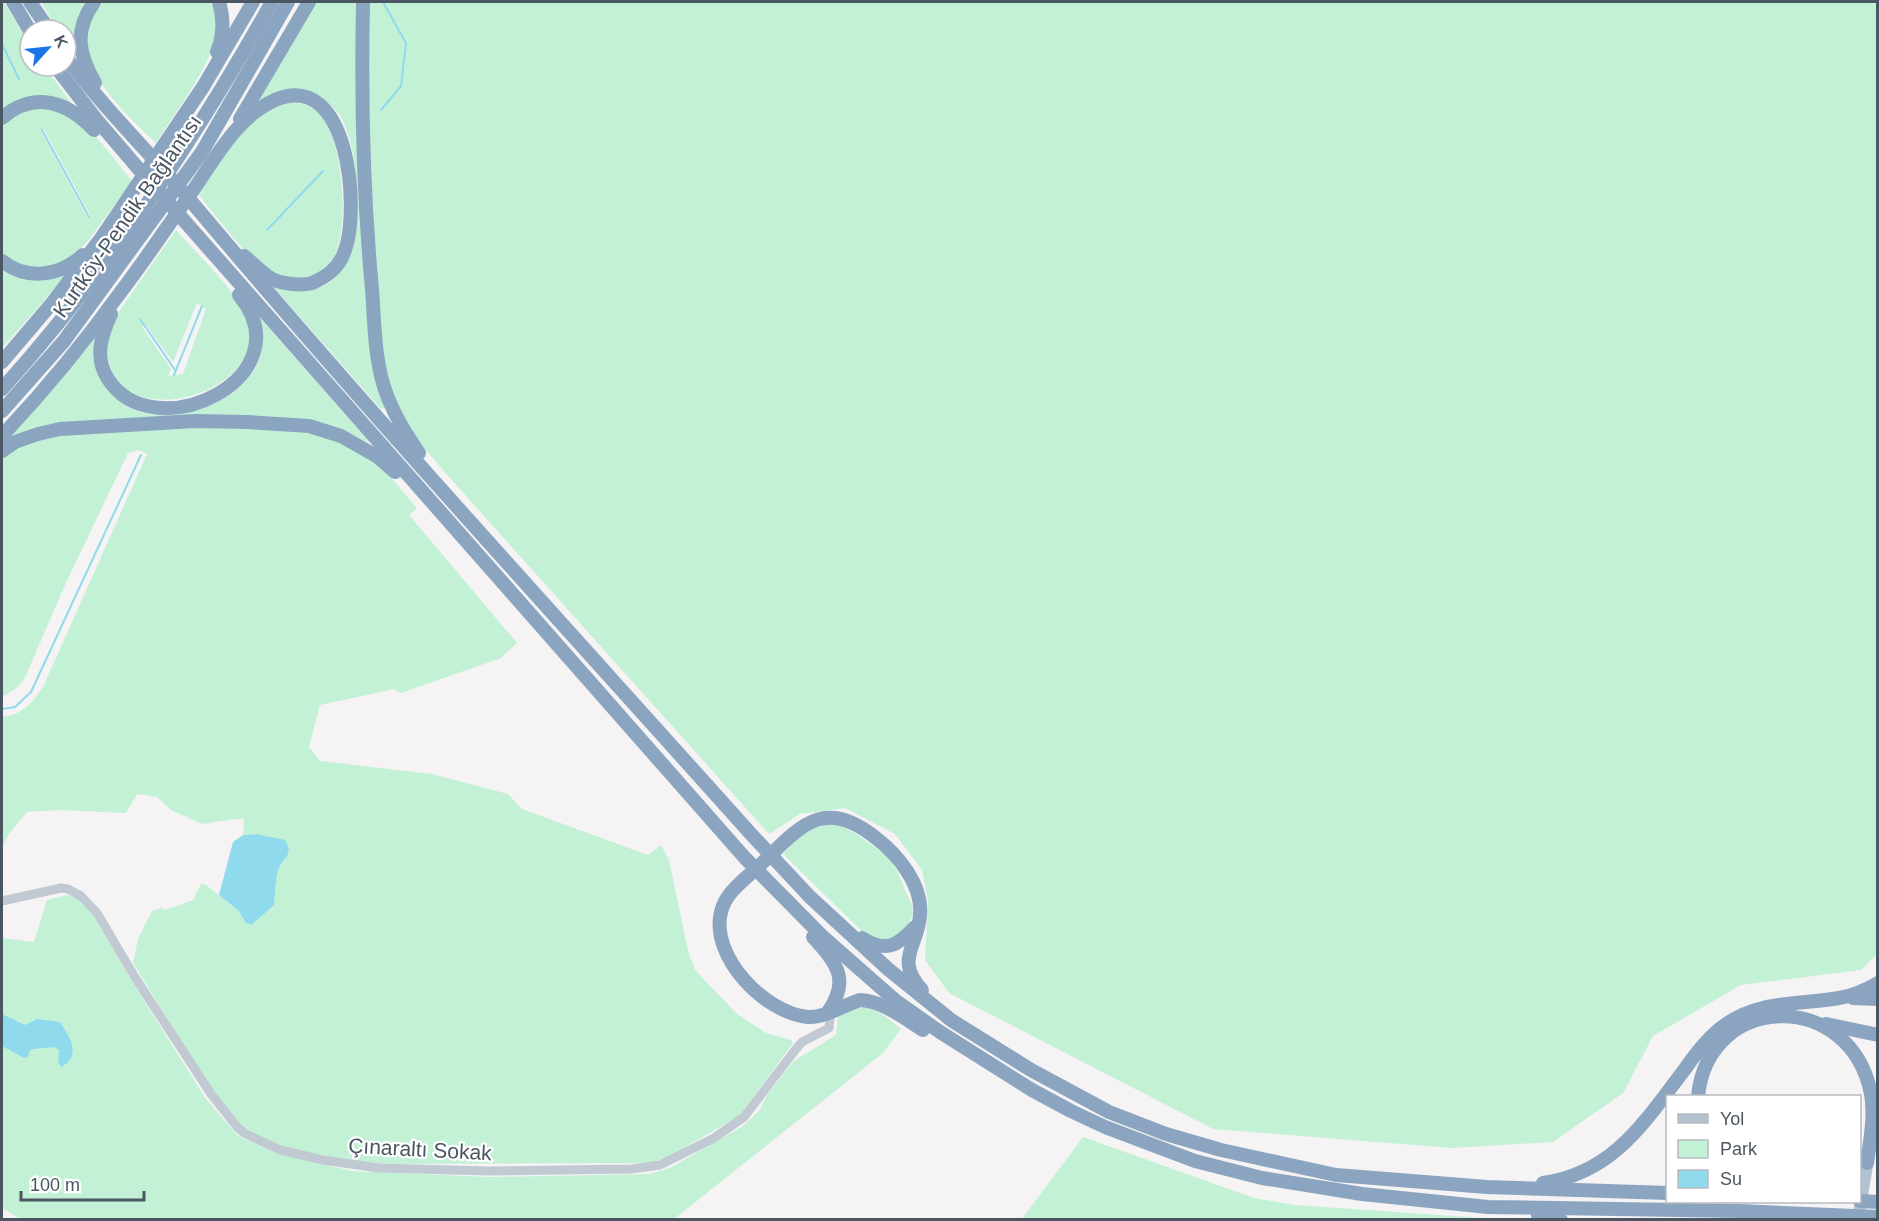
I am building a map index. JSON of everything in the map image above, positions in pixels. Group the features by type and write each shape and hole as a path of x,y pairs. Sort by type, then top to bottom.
{"highway":[{"path":"13,2 22,18"},
{"path":"30,2 41,18"},
{"path":"94,2 81,27 80,49 86,67 109,111"},
{"path":"203,87 222,42 223,17 219,2"},
{"path":"2,362 53,302 102,237 203,87 253,2"},
{"name":"Kurtköy-Pendik Bağlantısı","path":"2,389 139,216 220,93 272,2"},
{"name":"Kurtköy-Pendik Bağlantısı","path":"2,411 64,340 202,152 288,2"},
{"path":"222,149 309,2"},
{"path":"363,2 366,226 379,368 401,426 464,515"},
{"path":"78,72 109,111 147,151 464,515 750,833 810,897 888,969 951,1020 1031,1070 1109,1112 1166,1134 1221,1150 1336,1175 1487,1186 1666,1194"},
{"path":"64,78 136,167 744,858 836,966 840,989 828,1012"},
{"path":"2,436 63,366 120,293 246,118 261,106 282,97 302,96 320,104 334,122 344,149 350,188 351,214 344,255 330,274 305,285 273,279 216,232"},
{"path":"2,118 27,104 52,104 68,108 136,167"},
{"path":"2,261 9,268 24,273 38,275 51,273 78,259 102,237"},
{"path":"120,293 101,335 100,344 105,375 121,396 147,407 164,408 195,404 221,393 231,386 249,366 257,342 256,330 246,303 231,285 203,242"},
{"path":"2,451 15,442 60,429 195,421 309,426 341,436 358,445 418,488"},
{"path":"951,1020 916,983 910,972 908,951 918,924 920,910 918,898 906,872 888,848 849,821 831,817 807,823 792,834 735,889 723,905 720,921 724,945 738,972 764,999 784,1010 807,1017 820,1016 860,1000 874,1002 948,1045 1106,1127 1195,1161 1262,1178 1362,1194 1488,1207 1562,1220"},
{"path":"744,858 822,936 896,1000 940,1032 1032,1090"},
{"path":"810,897 863,939 879,947 898,943 918,924"},
{"path":"1841,998 1878,983"},
{"path":"1487,1186 1551,1182 1578,1175 1590,1169 1623,1145 1695,1055 1723,1026 1736,1017 1771,1005 1841,998 1878,999"},
{"path":"1698,1095 1702,1074 1708,1060 1725,1040 1748,1023 1778,1016 1800,1017 1878,1035"},
{"path":"1821,1023 1833,1031 1851,1050 1871,1093 1873,1110 1867,1163"},
{"path":"1861,1201 1878,1202"},
{"path":"1488,1207 1878,1217"},
{"path":"1735,1220 1771,1213"}],"main road":[{"path":"1861,1201 1867,1163 1878,1120"},
{"path":"1858,1220 1861,1203"}],"street":[{"name":"Çınaraltı Sokak","path":"2,901 62,888 81,896 97,913 136,979 210,1094 238,1128 280,1150 351,1166 488,1171 631,1169 660,1165 714,1138 744,1117 802,1042 829,1028 828,1012"}],"green space":[{"path":"2,2 4,2 18,25 18,78 53,78 73,105 2,112"},
{"path":"41,2 87,2 78,21 78,18 51,18"},
{"path":"101,2 211,2 214,9 217,33 207,61 156,143 116,102 93,69 86,51 85,33 91,14"},
{"path":"314,2 360,2 359,54 387,407 381,409 272,285 312,289 326,285 342,270 353,249 357,218 354,160 345,126 339,114 319,97 299,90 281,92 257,101"},
{"path":"369,2 1877,2 1877,954 1861,970 1741,985 1653,1036 1623,1093 1553,1142 1452,1148 1213,1129 949,993 925,960 928,901 922,870 895,834 845,808 800,814 769,834 442,469 406,423 391,390 383,356 379,322 369,136"},
{"path":"290,102 313,108 326,122 339,161 343,209 337,251 330,264 316,274 295,278 275,275 255,261 199,195 237,137 254,117 265,109"},
{"path":"41,106 68,113 86,126 132,181 87,242 69,260 57,266 29,269 2,255 2,125 15,113","holes":["44,129 90,215 88,219 41,131"]},
{"path":"176,230 218,276 237,301 250,327 250,341 243,360 229,377 209,389 186,397 163,400 141,396 123,386 111,369 106,342 118,313","holes":["197,303 206,309 183,374 168,376 171,369 142,327 146,325 173,362"]},
{"path":"2,269 18,277 35,280 52,278 69,272 2,348"},
{"path":"259,317 370,443 340,429 308,422 68,423 2,444 99,330 93,348 93,359 101,380 115,398 133,410 143,413 178,414 213,404 243,384 254,370 261,354 262,336"},
{"path":"200,426 279,429 318,434 337,440 364,452 389,475 417,508 409,515 517,643 501,658 401,693 394,689 320,705 309,747 320,761 432,774 508,794 522,809 648,855 661,845 669,860 688,951 695,970 737,1014 766,1033 791,1040 793,1043 740,1115 667,1158 647,1163 383,1164 352,1161 279,1146 243,1128 211,1089 133,963 138,939 152,911 161,908 165,910 193,900 201,884 206,885 239,911 245,921 278,870 281,861 287,857 256,834 243,835 244,819 202,824 171,810 157,797 137,794 126,813 59,810 27,812 4,844 2,843 2,717 21,711 43,687 147,454 138,450 128,453 64,587 24,680 2,697 2,457 29,443 57,435"},
{"path":"828,824 840,826 855,833 887,856 897,871 912,906 913,913 906,931 887,941 868,937 783,854 807,832"},
{"path":"67,895 77,898 92,914 206,1099 238,1136 276,1153 352,1171 489,1177 649,1174 670,1168 743,1126 759,1111 767,1095 794,1061 836,1035 838,1017 857,1009 872,1009 901,1029 883,1053 674,1219 22,1220 2,1208 2,938 34,942 47,900"},
{"path":"1083,1137 1254,1198 1295,1205 1497,1219 1022,1219"}],"water":[{"path":"256,834 285,840 289,848 287,857 278,872 274,905 251,925 245,922 239,911 219,895 233,842 243,835"},
{"path":"2,1008 4,1015 25,1025 37,1019 60,1022 72,1045 73,1051 68,1062 61,1067 58,1061 59,1050 54,1047 30,1050 28,1057 24,1058 2,1046"}],"waterway":[{"path":"381,110 401,86 406,43 383,2"},
{"path":"2,44 19,79"},
{"path":"42,130 89,217"},
{"path":"267,230 323,171"},
{"path":"174,375 202,306"},
{"path":"140,319 175,370"},
{"path":"2,709 15,707 31,692 141,455"}]}
